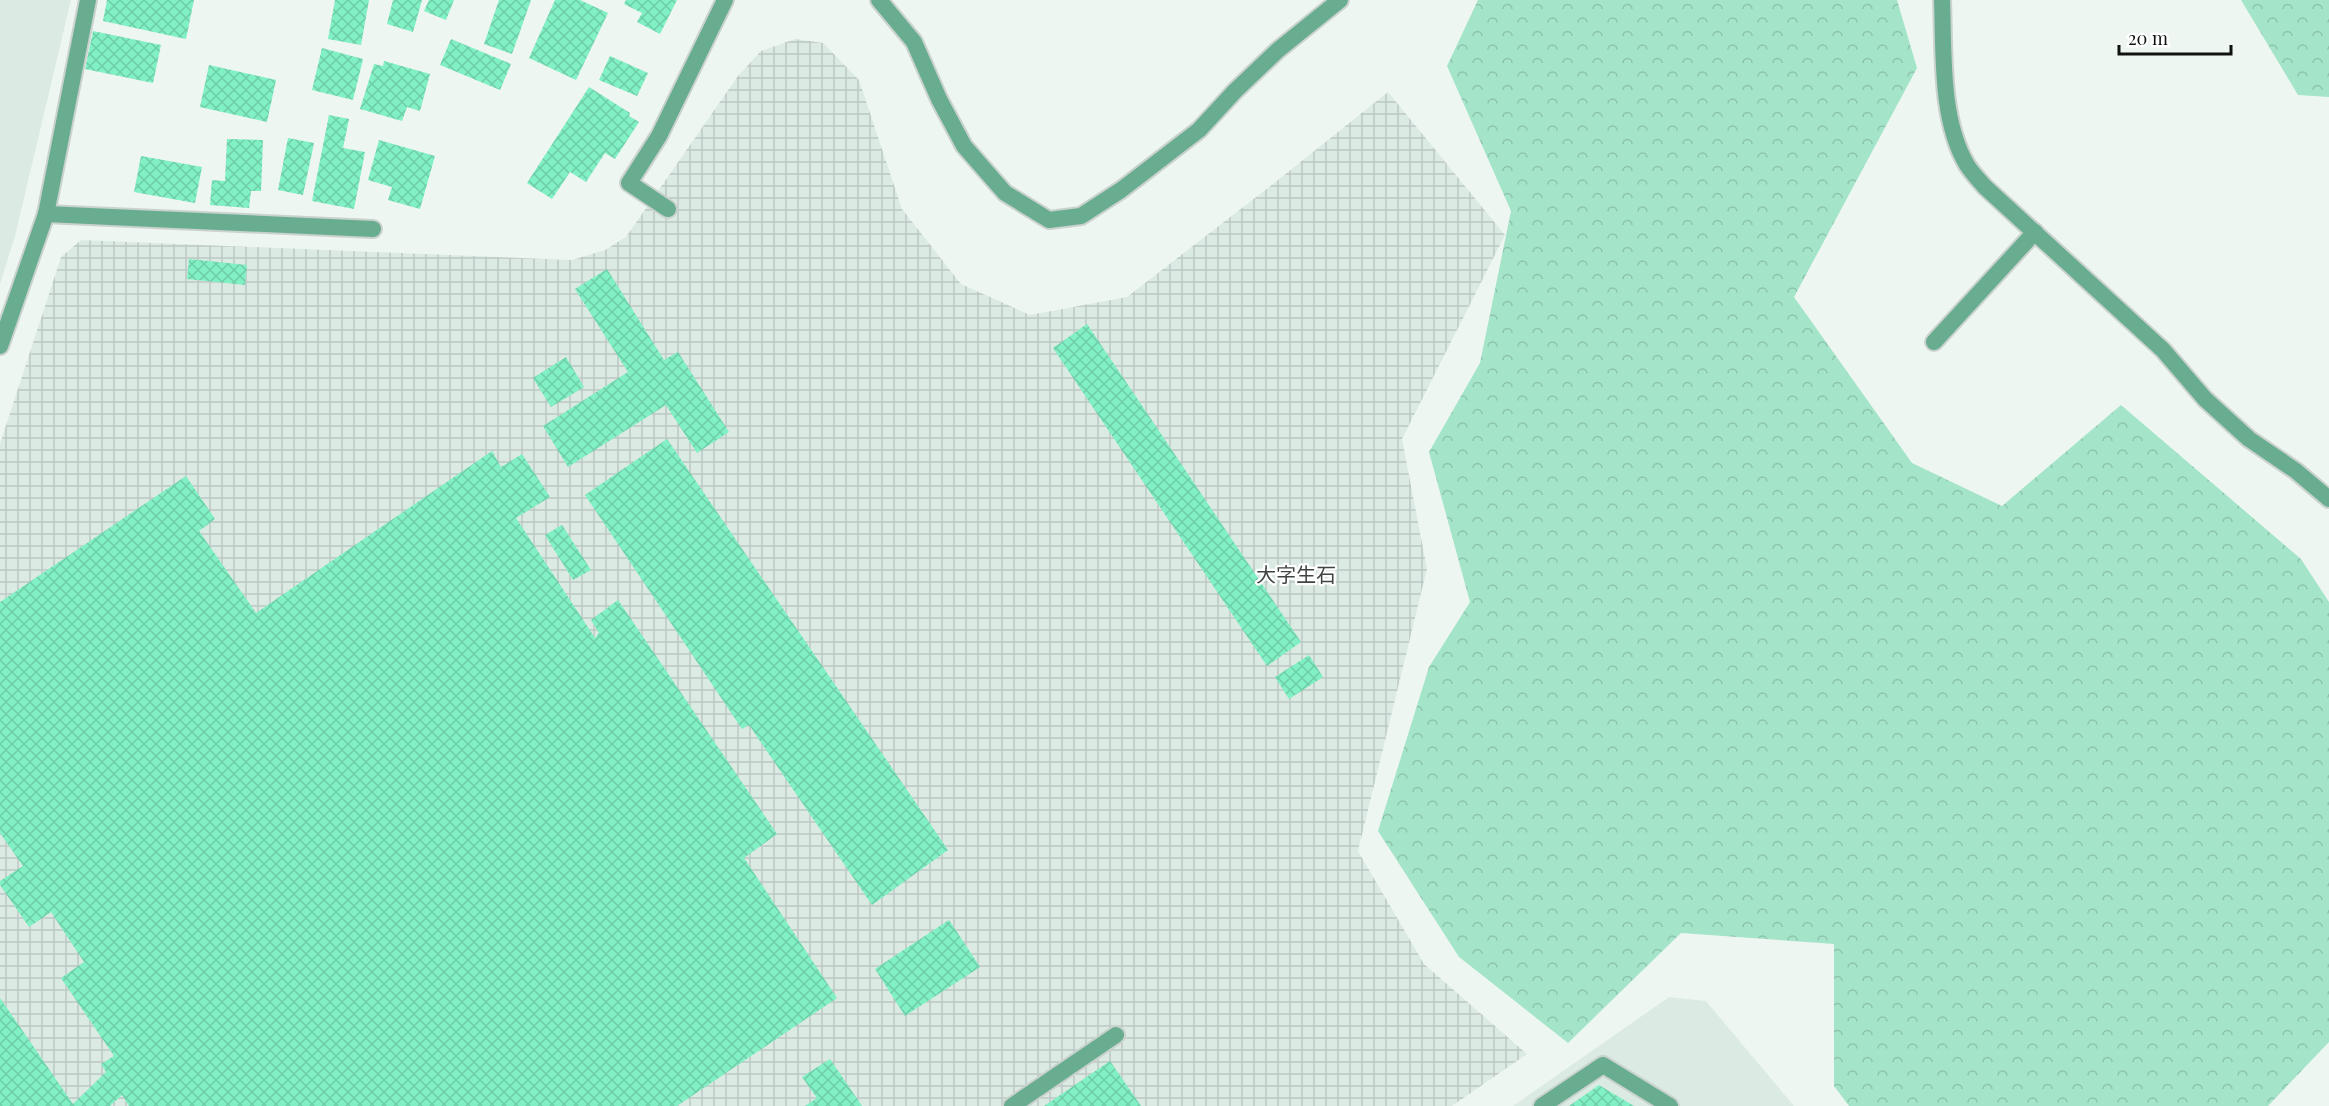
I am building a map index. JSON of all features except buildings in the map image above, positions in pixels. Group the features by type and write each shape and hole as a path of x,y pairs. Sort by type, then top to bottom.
{"street":[{"path":"0,346 46,214 88,0"},
{"path":"668,209 629,183 659,136 724,0"},
{"path":"879,0 914,42 939,99 964,146 1005,193 1049,220 1081,216 1121,190 1199,129 1278,50 1341,0"},
{"path":"1942,0 1947,96 1959,148 1968,167 1985,187 2163,350 2205,399 2250,439 2296,471 2329,499"},
{"path":"46,214 373,229"},
{"path":"1934,342 2035,232"},
{"path":"1012,1106 1116,1035"},
{"path":"1542,1106 1603,1065 1670,1106"}],"shaded area":[{"path":"0,0 71,0 15,236 0,284"},
{"path":"795,39 823,43 859,80 902,209 961,284 1030,315 1127,297 1388,92 1505,235 1402,439 1427,569 1358,851 1424,964 1527,1054 1452,1106 0,1106 0,444 61,257 81,240 572,260 605,250 626,237 738,76 761,51"},
{"path":"1669,997 1706,1001 1794,1106 1513,1106"}],"green space":[{"path":"1478,0 1897,0 1917,68 1794,297 1912,463 2002,506 2121,405 2301,559 2329,602 2329,1042 2268,1106 1849,1106 1834,1086 1834,944 1681,933 1568,1043 1459,957 1378,831 1429,667 1470,602 1429,452 1480,363 1511,211 1447,66"},
{"path":"2241,0 2329,0 2329,97 2298,95"}],"district":[{"name":"大字生石","path":"1296,575"}]}
